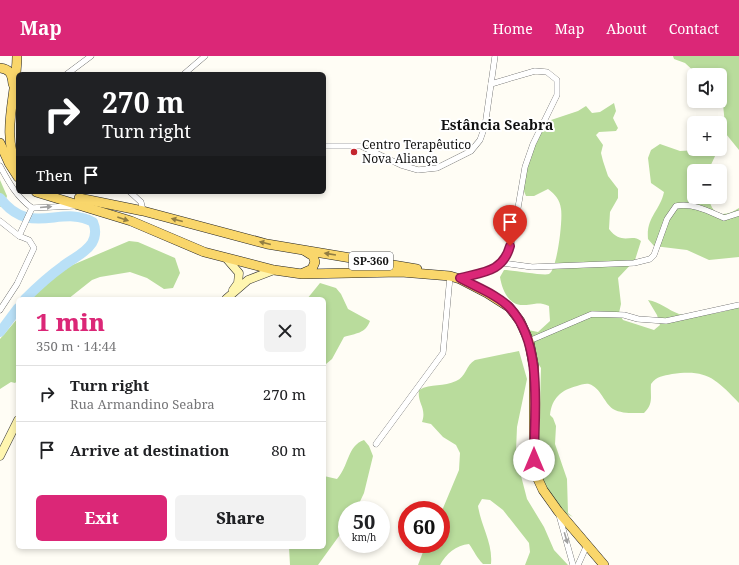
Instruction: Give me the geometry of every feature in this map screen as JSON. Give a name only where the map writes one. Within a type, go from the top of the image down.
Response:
[{"type":"main road","points":[[16,56],[17,72]]},
{"type":"main road","points":[[0,68],[11,72],[14,89]]},
{"type":"main road","points":[[16,76],[6,120],[8,147],[16,165]]},
{"type":"main road","points":[[0,143],[9,163],[16,174]]},
{"type":"main road","name":"SP-360","points":[[43,194],[131,221],[204,252],[274,270],[302,274],[401,272],[438,274]]},
{"type":"main road","name":"SP-360","points":[[63,194],[143,211],[268,244],[402,265],[460,278],[509,307],[520,322],[529,341],[534,367],[534,460],[537,477],[543,490],[558,511],[604,565]]},
{"type":"main road","points":[[302,274],[312,269],[315,262],[313,256],[303,250]]},
{"type":"main road","points":[[226,258],[239,273],[238,283],[229,297]]},
{"type":"main road","points":[[229,297],[248,280],[274,270]]},
{"type":"main road","points":[[0,456],[16,424]]},
{"type":"street","points":[[70,72],[91,56]]},
{"type":"street","points":[[186,72],[205,56]]},
{"type":"street","points":[[326,146],[361,146],[401,165],[418,170],[437,168],[471,151],[480,140],[485,126],[495,56]]},
{"type":"street","points":[[460,278],[493,269],[502,263],[508,254],[525,167],[533,144],[557,95],[557,80],[546,72],[535,71],[491,84]]},
{"type":"street","points":[[0,166],[16,193]]},
{"type":"street","points":[[17,194],[31,211]]},
{"type":"street","points":[[132,194],[141,202],[143,211]]},
{"type":"street","points":[[502,263],[532,266],[634,263],[650,259],[654,255],[667,219],[676,206],[687,205],[696,207],[724,218],[739,213]]},
{"type":"street","points":[[31,211],[86,206]]},
{"type":"street","points":[[20,233],[31,211]]},
{"type":"street","points":[[0,221],[29,240],[34,248],[17,284],[0,310]]},
{"type":"street","points":[[376,444],[443,353],[450,276]]},
{"type":"street","points":[[529,341],[592,314],[624,315],[638,320],[666,321],[739,305]]},
{"type":"street","points":[[558,511],[574,565]]},
{"type":"street","points":[[578,565],[587,545]]},
{"type":"green space","points":[[673,56],[739,56],[739,150],[727,135],[727,116],[724,116],[723,108],[727,108],[727,68],[690,68],[685,63],[674,59]]},
{"type":"green space","points":[[614,103],[616,111],[613,118],[618,128],[616,131],[599,132],[596,135],[603,145],[601,153],[608,176],[618,189],[618,198],[610,212],[609,229],[618,237],[634,238],[641,241],[635,260],[618,278],[621,304],[619,313],[623,320],[654,330],[660,325],[657,315],[648,300],[656,302],[679,314],[685,315],[718,313],[734,309],[739,306],[739,403],[717,382],[703,375],[694,373],[672,374],[656,379],[651,384],[651,400],[644,413],[616,411],[607,403],[597,389],[589,384],[583,384],[562,392],[555,399],[550,415],[556,426],[555,444],[567,479],[568,513],[573,517],[560,510],[538,472],[541,368],[532,354],[523,329],[538,332],[550,321],[549,306],[542,304],[519,305],[514,303],[507,296],[502,287],[500,277],[504,270],[549,274],[555,264],[560,233],[560,206],[555,195],[548,189],[534,196],[526,196],[523,189],[524,164],[529,148],[551,120],[578,111],[586,106],[592,113],[600,112]]},
{"type":"green space","points":[[660,144],[680,151],[687,151],[687,156],[715,156],[711,164],[687,164],[687,204],[710,204],[715,211],[723,214],[739,208],[739,257],[709,260],[687,250],[654,246],[648,239],[651,219],[660,204],[664,192],[651,183],[648,158],[651,150]]},
{"type":"green space","points":[[0,180],[7,196],[4,205],[0,207]]},
{"type":"green space","points":[[129,241],[138,242],[175,258],[180,273],[173,288],[164,289],[147,278],[130,272],[100,277],[92,280],[71,297],[34,297],[45,282],[63,269]]},
{"type":"green space","points":[[320,283],[336,288],[341,294],[348,309],[370,321],[363,331],[344,337],[332,359],[326,364],[326,297],[309,297]]},
{"type":"green space","points":[[16,320],[16,382],[11,382],[0,389],[0,339]]},
{"type":"green space","points":[[519,351],[527,379],[517,427],[516,451],[519,468],[527,499],[544,527],[554,550],[568,565],[525,565],[530,552],[529,543],[503,510],[490,500],[482,499],[478,506],[489,542],[491,564],[483,564],[469,544],[460,546],[450,553],[450,501],[446,501],[459,470],[460,453],[456,445],[443,437],[431,424],[422,422],[423,409],[419,399],[419,390],[428,386],[447,384],[456,381],[462,377],[475,360]]},
{"type":"green space","points":[[364,440],[369,446],[373,456],[364,493],[360,501],[338,501],[338,537],[318,565],[290,565],[289,549],[326,549],[326,476],[337,479],[354,447]]},
{"type":"green space","points":[[423,553],[450,553],[440,565],[418,565]]},
{"type":"waterway","points":[[0,198],[11,210],[23,216],[34,218],[69,216],[81,217],[93,222],[95,227],[94,238],[89,247],[53,274],[27,297]]},
{"type":"waterway","points":[[0,332],[16,311]]},
{"type":"place","name":"Centro Terapêutico Nova Aliança","points":[[354,152]]},
{"type":"district","name":"Estância Seabra","points":[[497,125]]},
{"type":"route","points":[[510,246],[508,254],[502,263],[493,269],[460,278],[509,307],[520,322],[529,341],[534,367],[534,460]]}]
